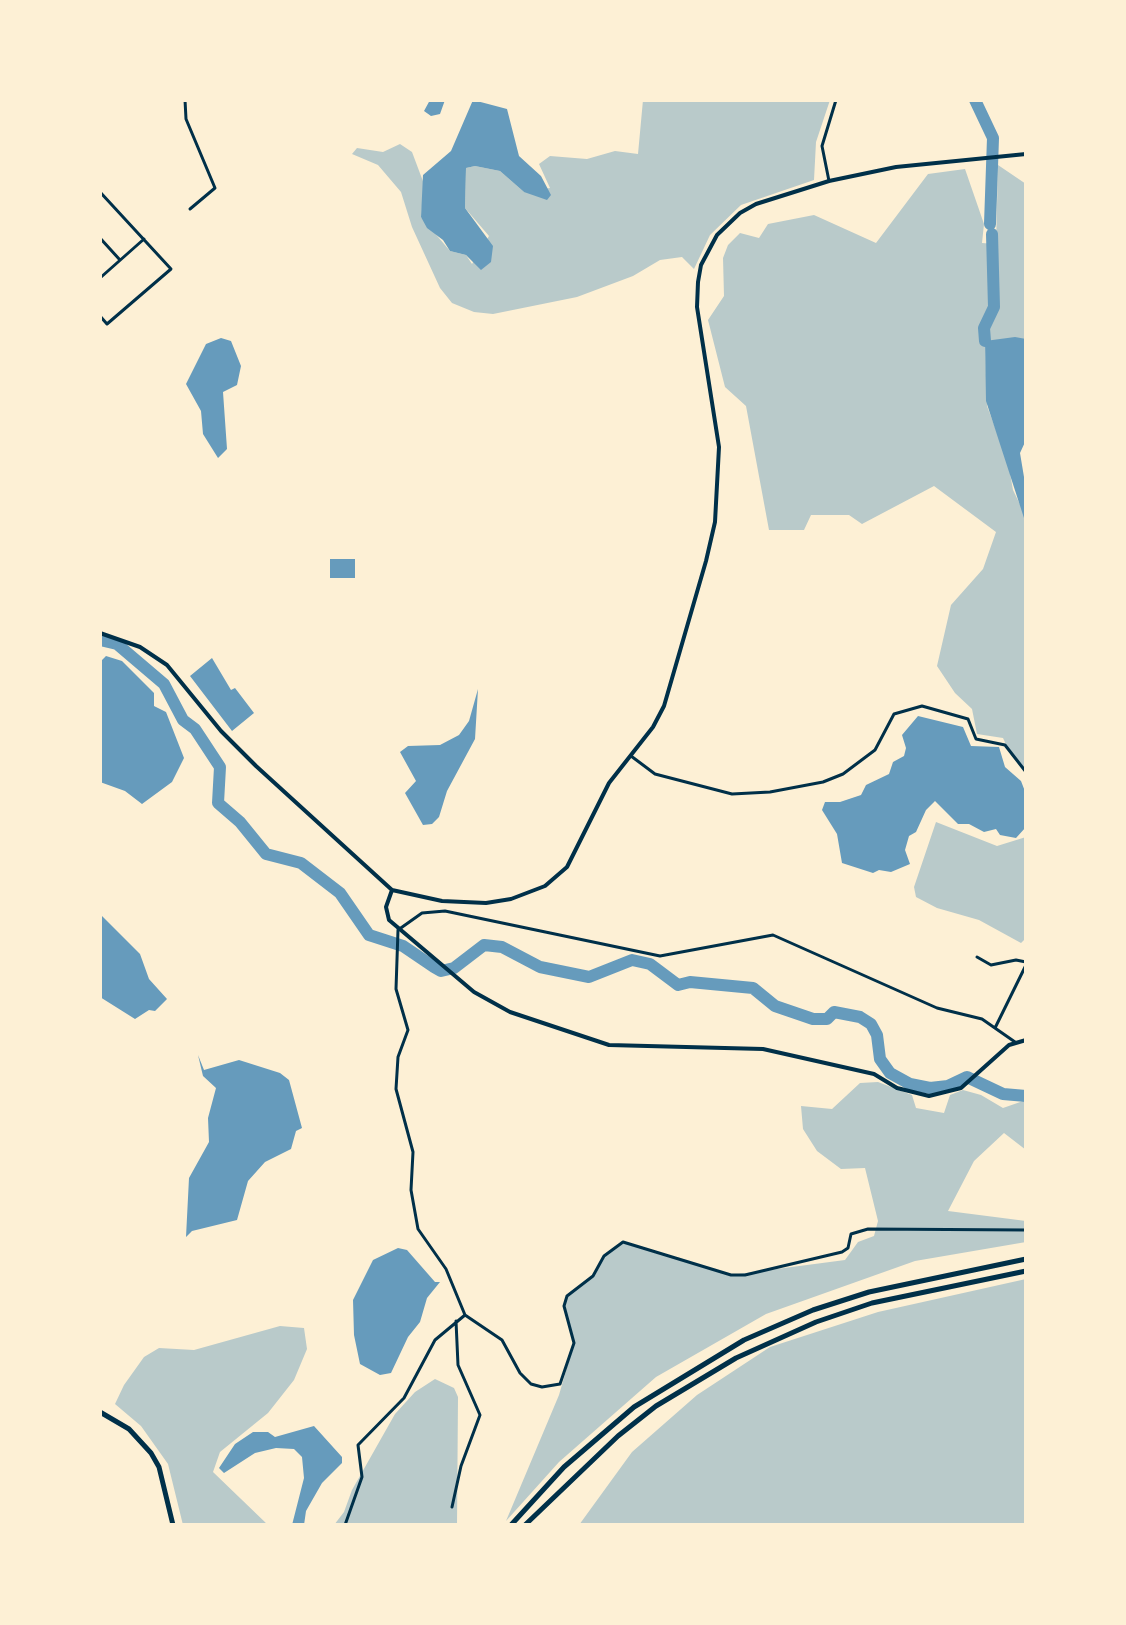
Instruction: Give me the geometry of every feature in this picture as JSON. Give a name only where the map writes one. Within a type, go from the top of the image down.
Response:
[{"type":"main road","points":[[511,1525],[564,1467],[634,1407],[708,1359],[813,1310],[869,1292],[1026,1259]]},
{"type":"main road","points":[[525,1525],[582,1466],[656,1406],[736,1358],[816,1322],[872,1303],[1026,1271]]},
{"type":"main road","points":[[100,1412],[129,1429],[151,1453],[159,1467],[173,1525]]},
{"type":"street","points":[[185,100],[186,119],[215,188],[190,209]]},
{"type":"street","points":[[829,181],[822,146],[836,100]]},
{"type":"street","points":[[100,633],[140,647],[167,665],[221,731],[256,766],[392,890],[442,901],[486,903],[511,899],[545,886],[567,867],[609,783],[653,727],[670,691],[715,522],[719,447],[697,307],[701,265],[717,235],[740,213],[756,204],[829,181],[930,163],[1026,154]]},
{"type":"street","points":[[100,192],[171,269],[107,324],[100,316]]},
{"type":"street","points":[[100,238],[120,260]]},
{"type":"street","points":[[100,278],[144,239]]},
{"type":"street","points":[[631,755],[655,774],[732,794],[770,792],[823,782],[843,774],[875,750],[894,714],[922,706],[968,719],[976,739],[1005,745],[1026,772]]},
{"type":"street","points":[[392,890],[387,915],[398,930],[492,1004],[609,1045],[763,1049],[874,1074],[897,1088],[929,1096],[946,1095],[970,1083],[1001,1051],[1015,1042],[1026,1040]]},
{"type":"street","points":[[398,930],[422,913],[445,911],[660,956],[773,935],[937,1008],[982,1019],[1015,1042]]},
{"type":"street","points":[[398,930],[396,989],[408,1030],[398,1057],[396,1089],[413,1152],[413,1202],[418,1229],[446,1269],[465,1315],[502,1340],[520,1373],[531,1384],[552,1386],[563,1378],[574,1343],[564,1306],[567,1296],[593,1276],[604,1256],[623,1242],[719,1272],[745,1275],[842,1252],[848,1248],[851,1234],[868,1229],[1026,1230]]},
{"type":"street","points":[[977,957],[991,965],[1016,960],[1026,963],[995,1028]]},
{"type":"street","points":[[345,1525],[362,1477],[358,1445],[395,1410],[435,1340],[465,1315]]},
{"type":"street","points":[[452,1507],[459,1490],[461,1466],[480,1415],[458,1365],[456,1321]]},
{"type":"shaded area","points":[[643,100],[830,100],[816,142],[814,180],[741,205],[710,235],[694,269],[682,257],[660,260],[633,276],[577,297],[493,314],[474,312],[452,303],[440,288],[412,227],[401,192],[378,165],[352,154],[357,148],[383,152],[400,144],[412,152],[424,184],[421,217],[450,251],[466,255],[472,264],[489,236],[465,208],[466,168],[475,166],[500,171],[524,192],[550,188],[539,164],[550,156],[587,159],[615,151],[638,154]]},
{"type":"shaded area","points":[[998,165],[1026,184],[1026,339],[985,344],[987,406],[1008,462],[1013,490],[1026,517],[1026,771],[1011,755],[1003,738],[977,734],[972,709],[955,693],[937,666],[951,605],[983,569],[996,532],[934,486],[862,524],[849,515],[811,515],[804,530],[769,530],[746,406],[725,387],[708,320],[724,296],[723,258],[728,245],[740,233],[759,238],[768,224],[814,215],[876,243],[928,174],[965,169],[984,224],[982,243],[996,244]]},
{"type":"shaded area","points":[[936,822],[997,846],[1026,837],[1026,938],[1021,943],[979,920],[937,908],[916,897],[914,887]]},
{"type":"shaded area","points":[[878,1082],[912,1095],[916,1108],[944,1113],[950,1095],[963,1090],[981,1095],[1003,1108],[1026,1100],[1026,1150],[1004,1133],[974,1161],[948,1211],[1026,1221],[1026,1242],[915,1261],[766,1314],[656,1377],[559,1462],[506,1521],[559,1395],[574,1343],[564,1306],[567,1296],[593,1276],[604,1256],[623,1242],[731,1275],[845,1260],[858,1242],[874,1236],[878,1221],[865,1168],[841,1169],[817,1151],[803,1129],[801,1106],[832,1109],[860,1083]]},
{"type":"shaded area","points":[[1026,1279],[1026,1525],[579,1525],[632,1452],[697,1395],[770,1347],[878,1312]]},
{"type":"shaded area","points":[[280,1326],[304,1328],[307,1349],[294,1380],[268,1413],[220,1452],[213,1472],[268,1525],[183,1525],[168,1464],[141,1426],[115,1404],[124,1385],[144,1357],[159,1348],[194,1350]]},
{"type":"shaded area","points":[[435,1379],[454,1388],[458,1397],[457,1525],[334,1525],[344,1512],[352,1490],[395,1414],[415,1392]]},
{"type":"water","points":[[430,100],[445,100],[440,114],[431,116],[424,111]]},
{"type":"water","points":[[473,100],[507,109],[519,156],[541,176],[551,195],[547,200],[524,192],[500,171],[475,166],[466,168],[465,208],[493,246],[491,262],[481,270],[466,255],[450,251],[443,240],[427,228],[421,217],[423,175],[451,151]]},
{"type":"water","points":[[1015,337],[1026,339],[1026,440],[1020,453],[1026,489],[1024,518],[986,401],[985,341]]},
{"type":"water","points":[[221,338],[231,341],[241,366],[237,385],[223,392],[227,449],[218,458],[203,434],[201,411],[186,384],[206,344]]},
{"type":"water","points":[[330,559],[355,559],[355,578],[330,578]]},
{"type":"water","points":[[106,656],[122,661],[154,693],[154,706],[166,712],[184,758],[172,782],[142,804],[125,791],[100,782],[100,662]]},
{"type":"water","points":[[212,658],[231,690],[235,688],[254,713],[232,731],[190,676]]},
{"type":"water","points":[[478,689],[475,739],[447,791],[439,817],[432,824],[423,825],[405,793],[416,781],[400,752],[408,746],[440,745],[459,735],[469,721]]},
{"type":"water","points":[[918,716],[963,727],[971,746],[999,747],[1005,767],[1021,781],[1026,794],[1026,827],[1016,838],[1000,835],[996,829],[984,832],[969,824],[958,824],[935,801],[926,810],[916,832],[909,836],[905,850],[910,864],[891,872],[879,870],[873,873],[842,863],[837,834],[822,810],[825,802],[840,802],[861,795],[866,785],[889,774],[893,762],[904,756],[906,748],[902,735]]},
{"type":"water","points":[[100,914],[140,954],[149,979],[167,999],[155,1011],[149,1010],[135,1019],[100,997]]},
{"type":"water","points":[[198,1055],[204,1070],[239,1060],[280,1073],[289,1080],[302,1128],[296,1131],[291,1149],[265,1162],[248,1181],[237,1220],[192,1231],[186,1237],[189,1178],[209,1142],[208,1118],[216,1088],[203,1076]]},
{"type":"water","points":[[398,1248],[407,1250],[435,1282],[440,1282],[427,1298],[420,1322],[408,1337],[391,1373],[380,1375],[360,1364],[354,1335],[353,1300],[373,1260]]},
{"type":"water","points":[[314,1426],[342,1457],[342,1463],[322,1483],[306,1511],[304,1525],[292,1525],[304,1478],[302,1457],[294,1449],[276,1448],[255,1453],[224,1473],[219,1468],[235,1444],[253,1432],[268,1432],[275,1437]]},
{"type":"waterway","points":[[975,100],[993,138],[990,224]]},
{"type":"waterway","points":[[985,341],[984,328],[994,307],[992,234]]},
{"type":"waterway","points":[[100,640],[117,644],[164,684],[183,720],[195,729],[220,767],[218,803],[240,822],[266,854],[301,863],[340,893],[369,935],[403,946],[441,971],[454,968],[484,945],[502,947],[540,967],[589,977],[632,960],[650,964],[678,985],[690,982],[753,988],[775,1006],[813,1019],[827,1019],[834,1012],[860,1017],[871,1024],[877,1035],[880,1059],[890,1073],[910,1084],[930,1088],[948,1086],[967,1077],[1003,1094],[1026,1096]]}]
